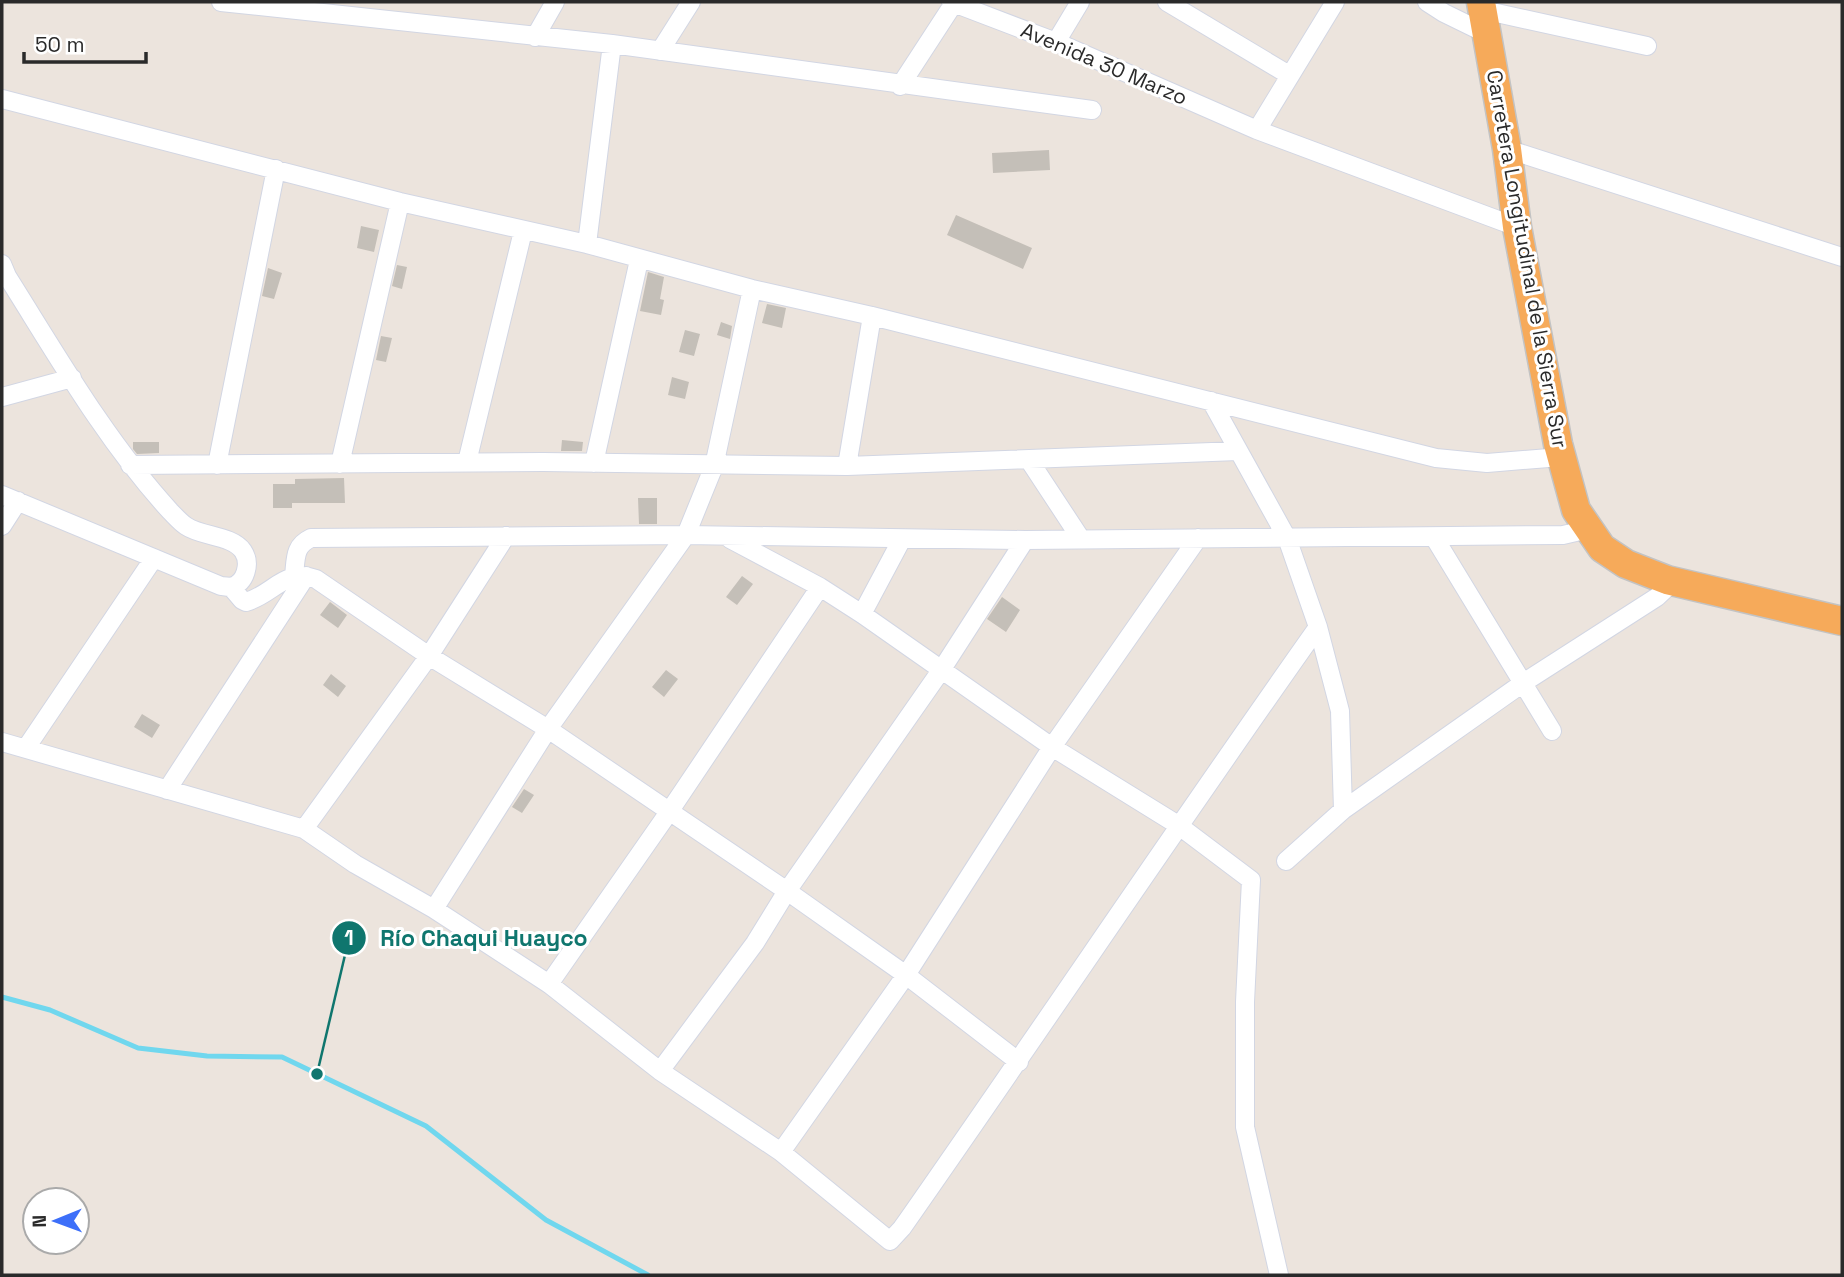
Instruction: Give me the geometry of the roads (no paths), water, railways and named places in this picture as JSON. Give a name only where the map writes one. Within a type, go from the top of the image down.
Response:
[{"type":"highway","name":"Carretera Longitudinal de la Sierra Sur","points":[[1484,15],[1507,149],[1517,227],[1561,457],[1576,510],[1602,548],[1626,564],[1674,581],[1842,621]]},
{"type":"street","points":[[221,2],[322,7],[1092,110]]},
{"type":"street","points":[[535,37],[555,2]]},
{"type":"street","points":[[660,51],[691,2]]},
{"type":"street","points":[[900,86],[952,2]]},
{"type":"street","name":"Avenida 30 Marzo","points":[[952,2],[1056,42],[1257,130],[1517,227]]},
{"type":"street","points":[[1056,42],[1080,2]]},
{"type":"street","points":[[1167,2],[1289,75]]},
{"type":"street","points":[[1257,130],[1335,2]]},
{"type":"street","points":[[1427,2],[1444,13],[1484,15],[1647,46]]},
{"type":"street","points":[[587,244],[612,44]]},
{"type":"street","points":[[2,99],[400,202],[587,244],[752,289],[872,316],[1436,458],[1487,463],[1561,457]]},
{"type":"street","points":[[1507,149],[1842,257]]},
{"type":"street","points":[[217,465],[276,169]]},
{"type":"street","points":[[340,464],[400,202]]},
{"type":"street","points":[[467,462],[523,231]]},
{"type":"street","points":[[594,463],[639,260]]},
{"type":"street","points":[[2,526],[10,498],[221,586],[236,584],[246,573],[247,561],[243,550],[228,541],[187,527],[130,465],[3,273]]},
{"type":"street","points":[[435,909],[548,729],[685,535],[715,466],[752,289]]},
{"type":"street","points":[[847,466],[872,316]]},
{"type":"street","points":[[2,397],[72,378]]},
{"type":"street","points":[[1211,401],[1287,538],[1318,627],[1340,711],[1343,810]]},
{"type":"street","points":[[130,465],[467,462],[847,466],[1238,451]]},
{"type":"street","points":[[1029,460],[1081,539]]},
{"type":"street","points":[[167,790],[300,576],[296,550],[311,538],[685,535],[1026,540],[1563,535],[1589,529]]},
{"type":"street","points":[[304,829],[429,656],[506,536]]},
{"type":"street","points":[[727,537],[820,587],[862,614],[1052,747],[1178,825],[1251,880],[1245,1002],[1245,1127],[1279,1275]]},
{"type":"street","points":[[1434,537],[1552,731]]},
{"type":"street","points":[[781,1152],[906,975],[1052,747],[1198,538]]},
{"type":"street","points":[[862,614],[902,539]]},
{"type":"street","points":[[660,1071],[755,943],[787,891],[942,669],[1026,540]]},
{"type":"street","points":[[26,748],[154,558]]},
{"type":"street","points":[[236,584],[242,600],[246,602],[300,576],[316,579],[429,656],[548,729],[787,891],[906,975],[1019,1062]]},
{"type":"street","points":[[1286,862],[1343,810],[1523,683],[1657,597],[1674,581]]},
{"type":"street","points":[[549,984],[669,812],[820,587]]},
{"type":"street","points":[[2,741],[304,829],[355,864],[435,909],[549,984],[660,1071],[781,1152],[890,1241],[902,1228],[1019,1062],[1178,825],[1318,627]]},
{"type":"waterway","points":[[2,997],[50,1010],[138,1048],[207,1056],[282,1057],[426,1126],[546,1220],[648,1275]]},
{"type":"place","name":"Río Chaqui Huayco","points":[[317,1074]]}]
